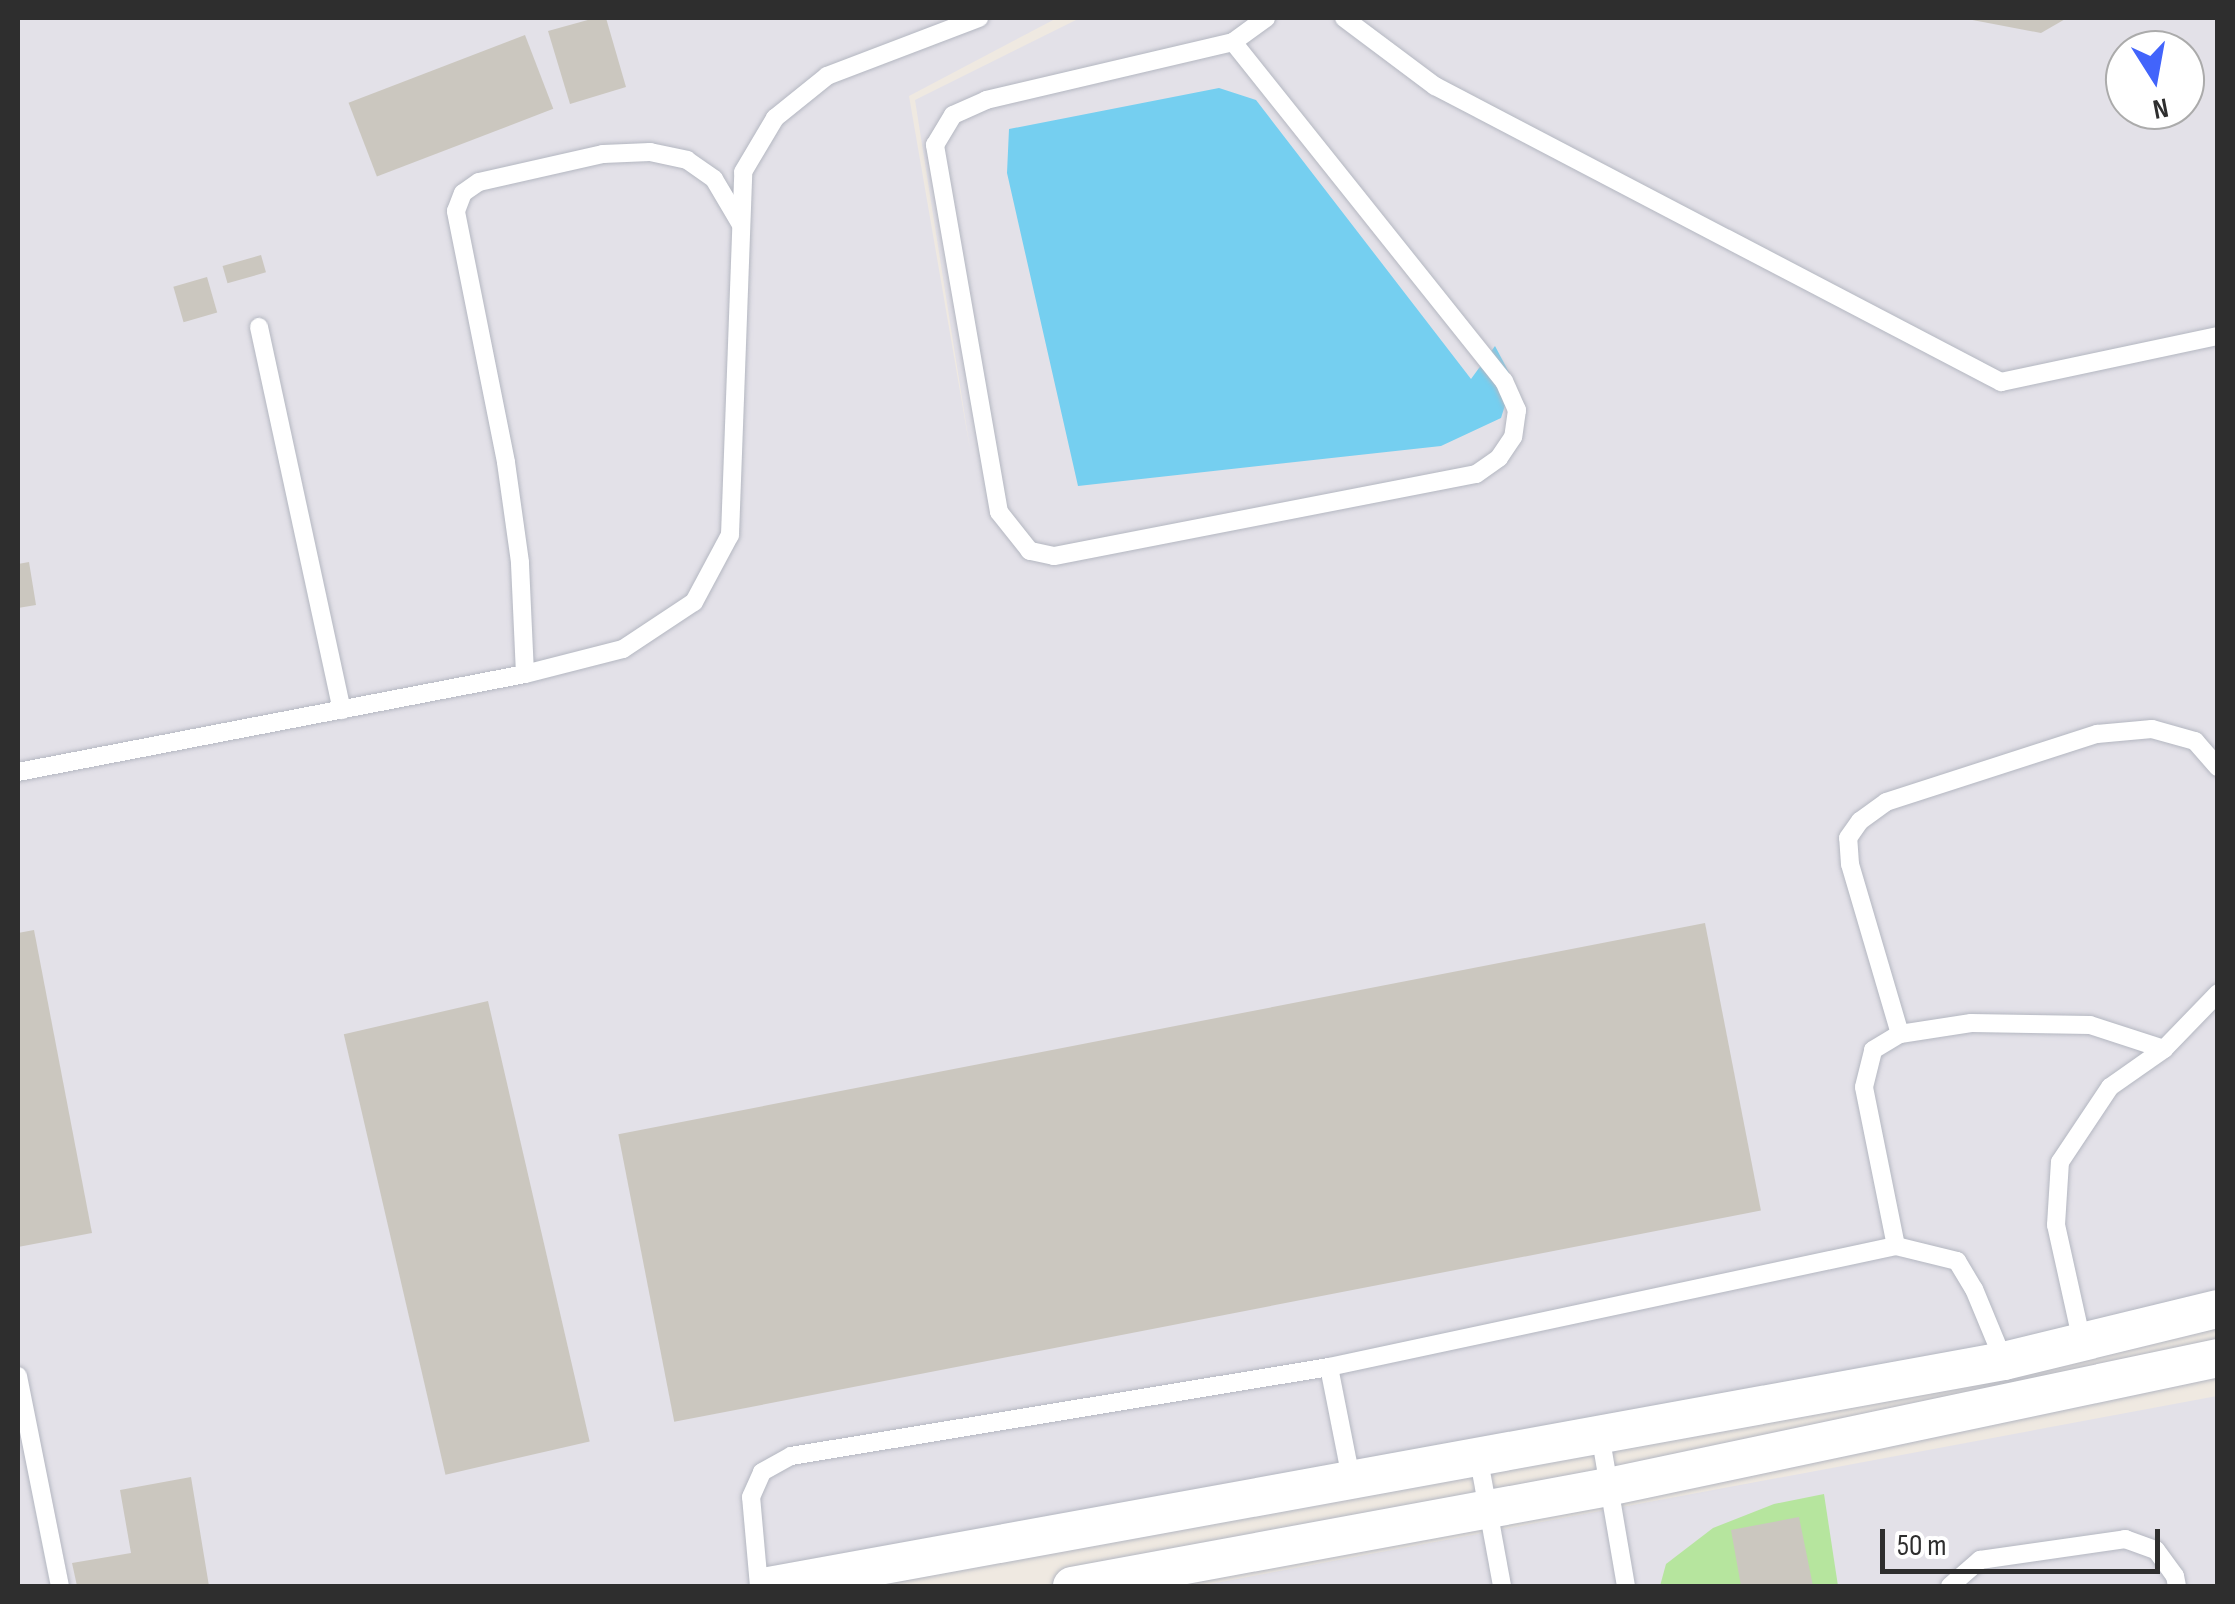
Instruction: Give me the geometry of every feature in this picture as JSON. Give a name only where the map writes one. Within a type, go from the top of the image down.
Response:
[{"type":"street","points":[[769,1586],[2004,1361],[2218,1309]]},
{"type":"street","points":[[1072,1586],[1203,1575],[1488,1510],[2013,1404],[2218,1358]]},
{"type":"lane","points":[[18,772],[526,674],[623,649],[694,602],[730,535],[743,172],[775,118],[827,76],[979,18]]},
{"type":"lane","points":[[1233,42],[1504,381],[1517,410],[1513,437],[1500,458],[1476,474],[1054,556],[1030,551],[999,512],[935,145],[953,114],[986,100],[1233,42],[1266,18]]},
{"type":"lane","points":[[1344,18],[1435,86],[2001,382],[2218,336]]},
{"type":"lane","points":[[526,674],[520,562],[506,462],[456,211],[463,194],[479,182],[603,154],[650,152],[687,160],[714,179],[741,225]]},
{"type":"lane","points":[[259,327],[342,710]]},
{"type":"lane","points":[[1900,1034],[1850,864],[1848,838],[1860,822],[1886,802],[2097,734],[2152,729],[2195,740],[2218,767]]},
{"type":"lane","points":[[2082,1342],[2056,1225],[2060,1162],[2110,1087],[2164,1049],[2218,993]]},
{"type":"lane","points":[[1896,1246],[1864,1087],[1873,1050],[1900,1034],[1971,1022],[2090,1025],[2164,1049]]},
{"type":"lane","points":[[760,1586],[750,1497],[762,1472],[792,1456],[1328,1367],[1896,1246],[1957,1260],[2004,1361],[2013,1404]]},
{"type":"lane","points":[[1328,1367],[1352,1478]]},
{"type":"lane","points":[[18,1376],[60,1586]]},
{"type":"lane","points":[[1600,1434],[1626,1586]]},
{"type":"lane","points":[[1478,1454],[1502,1586]]},
{"type":"lane","points":[[1950,1586],[1980,1560],[2125,1539],[2156,1550],[2175,1576],[2177,1586]]},
{"type":"shaded area","points":[[18,18],[1057,18],[909,96],[970,449],[915,100],[1080,18],[2217,18],[2217,1309],[1351,1478],[743,1586],[18,1586]]},
{"type":"shaded area","points":[[2217,1396],[2217,1586],[1199,1586]]},
{"type":"green space","points":[[1824,1494],[1838,1586],[1660,1586],[1666,1564],[1713,1528],[1774,1504]]},
{"type":"water","points":[[1219,88],[1256,100],[1471,379],[1495,346],[1513,380],[1501,418],[1441,446],[1078,486],[1007,173],[1009,129]]},
{"type":"building","points":[[606,18],[626,87],[570,104],[548,31]]},
{"type":"building","points":[[1962,18],[2067,18],[2041,33]]},
{"type":"building","points":[[525,35],[553,109],[377,176],[349,103]]},
{"type":"building","points":[[261,255],[266,272],[228,283],[223,266]]},
{"type":"building","points":[[207,277],[217,313],[184,322],[173,287]]},
{"type":"building","points":[[29,562],[36,605],[18,608],[18,564]]},
{"type":"building","points":[[1705,923],[1761,1211],[674,1422],[618,1134]]},
{"type":"building","points":[[34,930],[92,1233],[18,1247],[18,933]]},
{"type":"building","points":[[488,1001],[590,1441],[445,1475],[344,1034]]},
{"type":"building","points":[[191,1477],[209,1586],[77,1586],[72,1563],[131,1553],[120,1490]]},
{"type":"building","points":[[1799,1517],[1813,1586],[1741,1586],[1731,1530]]}]
